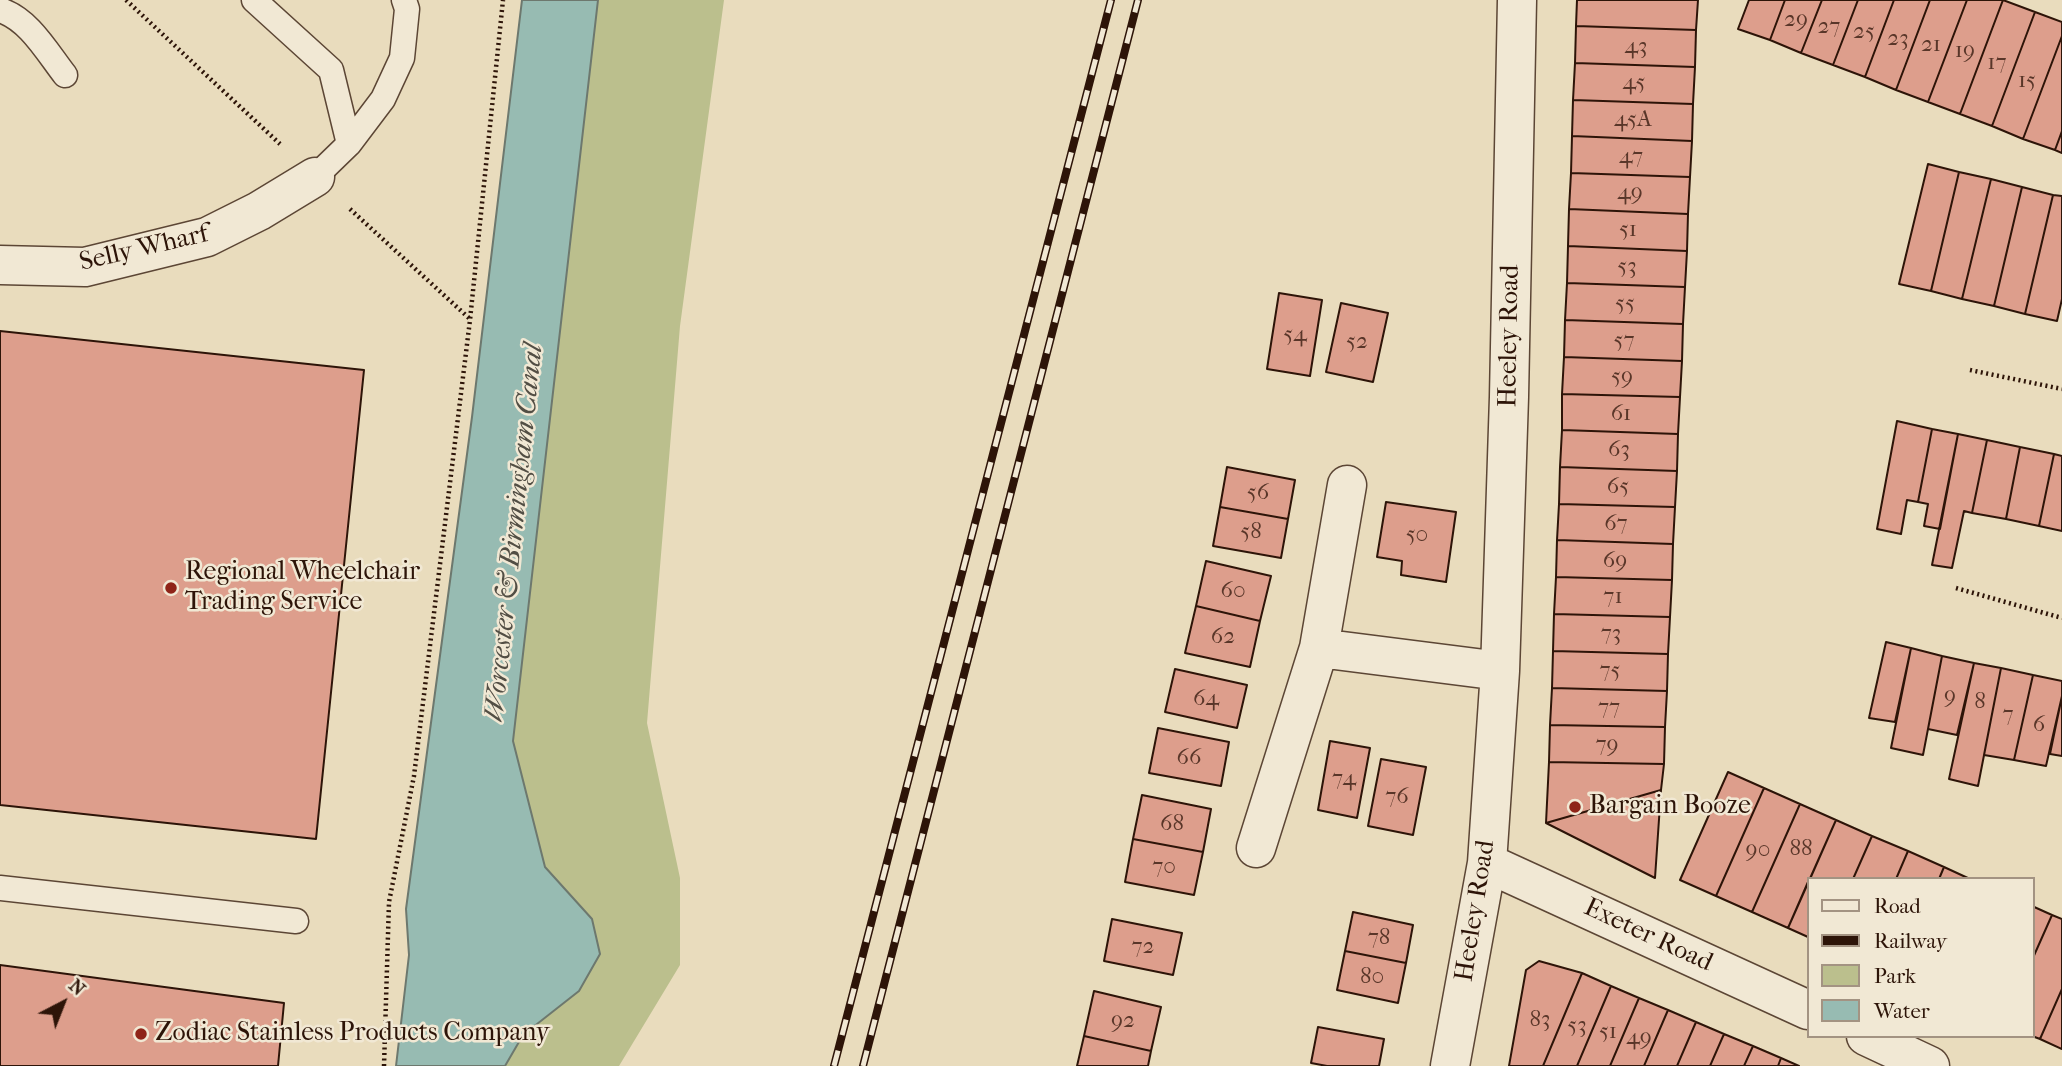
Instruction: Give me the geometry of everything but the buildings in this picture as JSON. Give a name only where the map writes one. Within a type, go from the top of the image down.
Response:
[{"type":"street","name":"Heeley Road","points":[[1450,1066],[1488,863],[1500,671],[1510,397],[1517,0]]},
{"type":"street","name":"Selly Wharf","points":[[0,265],[85,267],[207,237],[259,211],[315,177]]},
{"type":"street","points":[[1256,848],[1319,648],[1347,485]]},
{"type":"street","points":[[1319,648],[1500,671]]},
{"type":"street","name":"Exeter Road","points":[[1488,863],[1806,1009]]},
{"type":"street","points":[[1870,1038],[1930,1066]]},
{"type":"lane","points":[[254,0],[331,70],[349,144]]},
{"type":"lane","points":[[315,177],[349,144],[383,99],[402,58],[407,9],[404,0]]},
{"type":"lane","points":[[0,10],[24,23],[65,75]]},
{"type":"lane","points":[[0,888],[296,921]]},
{"type":"path","points":[[384,1066],[389,902],[414,776],[470,320],[503,0]]},
{"type":"path","points":[[1970,370],[2062,389]]},
{"type":"path","points":[[1956,588],[2062,618]]},
{"type":"green space","points":[[598,0],[724,0],[680,326],[647,723],[680,878],[680,965],[619,1066],[505,1066],[523,1035],[579,991],[592,919],[545,867],[513,741]]},
{"type":"water","name":"Worcester & Birmingham Canal","points":[[522,0],[598,0],[513,741],[545,867],[592,919],[600,954],[579,991],[523,1035],[505,1066],[396,1066],[409,955],[406,909],[472,417]]},
{"type":"railway","points":[[834,1066],[1111,0]]},
{"type":"railway","points":[[863,1066],[1138,0]]},
{"type":"place","name":"Regional Wheelchair Trading Service","points":[[171,588]]},
{"type":"place","name":"Bargain Booze","points":[[1575,807]]},
{"type":"place","name":"Zodiac Stainless Products Company","points":[[141,1034]]}]
